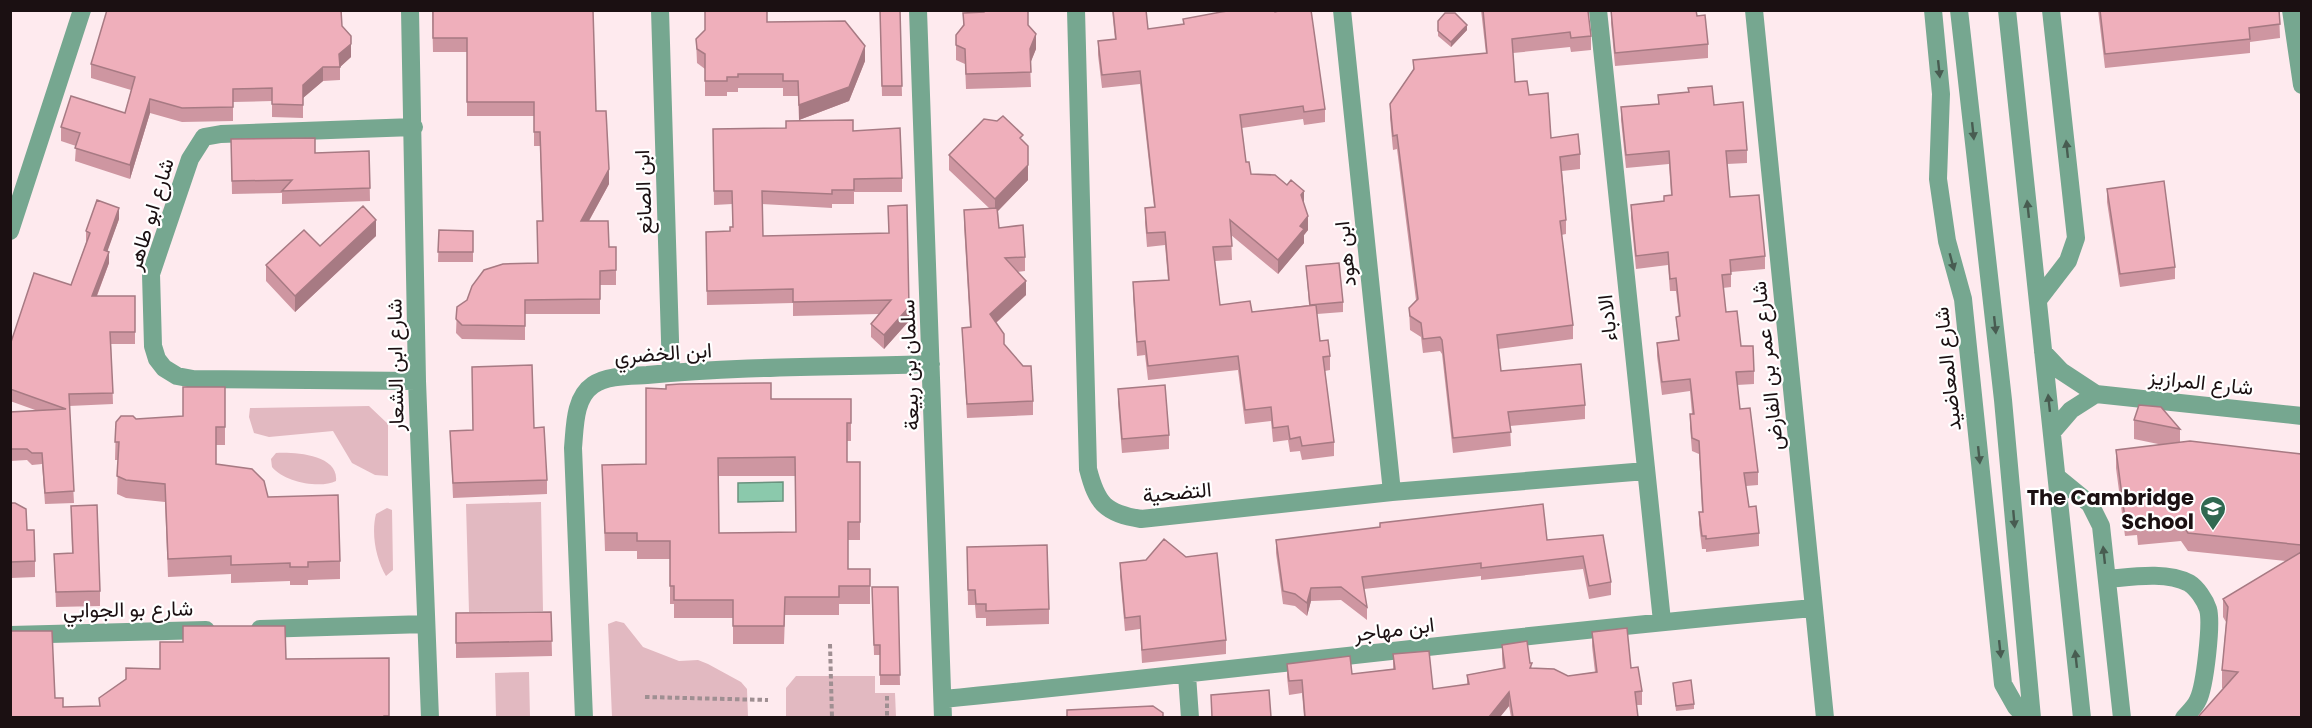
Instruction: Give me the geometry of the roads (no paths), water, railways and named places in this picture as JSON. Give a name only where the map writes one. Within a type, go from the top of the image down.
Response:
[{"type":"street","points":[[10,231],[82,10]]},
{"type":"street","name":"شارع ابن الشعار","points":[[410,10],[417,381],[430,717]]},
{"type":"street","name":"ابن الصانع","points":[[660,10],[671,373]]},
{"type":"street","name":"سلمان بن ربيعة","points":[[918,10],[943,708]]},
{"type":"street","name":"التضحية","points":[[1076,10],[1088,469],[1093,489],[1102,503],[1116,515],[1141,519],[1392,492],[1646,471]]},
{"type":"street","name":"ابن هود","points":[[1342,10],[1392,492]]},
{"type":"street","name":"الادباء","points":[[1598,10],[1662,621]]},
{"type":"street","name":"شارع عمر بن الفارض","points":[[1754,10],[1825,717]]},
{"type":"street","name":"شارع المعاضيد","points":[[1933,10],[1941,94],[1938,179],[1947,241],[1963,299],[2003,684],[2016,707],[2026,717]]},
{"type":"street","points":[[1959,10],[2003,400],[2032,717]]},
{"type":"street","points":[[2007,10],[2082,717]]},
{"type":"street","points":[[2038,300],[2068,261],[2076,238],[2051,10]]},
{"type":"street","points":[[2291,10],[2301,85]]},
{"type":"street","name":"شارع ابو طاهر","points":[[414,127],[221,134],[204,137],[190,159],[151,274],[153,346],[157,359],[164,368],[177,376],[193,379],[417,381]]},
{"type":"street","name":"شارع المرازيز","points":[[2043,352],[2061,371],[2096,394],[2301,416]]},
{"type":"street","name":"ابن الخضري","points":[[584,717],[573,448],[577,415],[584,394],[600,381],[671,373],[931,364]]},
{"type":"street","points":[[2052,432],[2071,410],[2096,394]]},
{"type":"street","points":[[2057,477],[2090,504],[2101,526],[2122,717]]},
{"type":"street","points":[[2107,579],[2144,576],[2179,579],[2191,585],[2201,596],[2208,609],[2210,624],[2206,656],[2199,698],[2184,717]]},
{"type":"street","name":"ابن مهاجر","points":[[943,708],[1187,675],[1662,621],[1814,608]]},
{"type":"street","name":"شارع بو الجوابي","points":[[10,635],[426,624]]},
{"type":"street","points":[[1187,675],[1190,717]]},
{"type":"place","name":"The Cambridge School","points":[[2213,532]]}]
